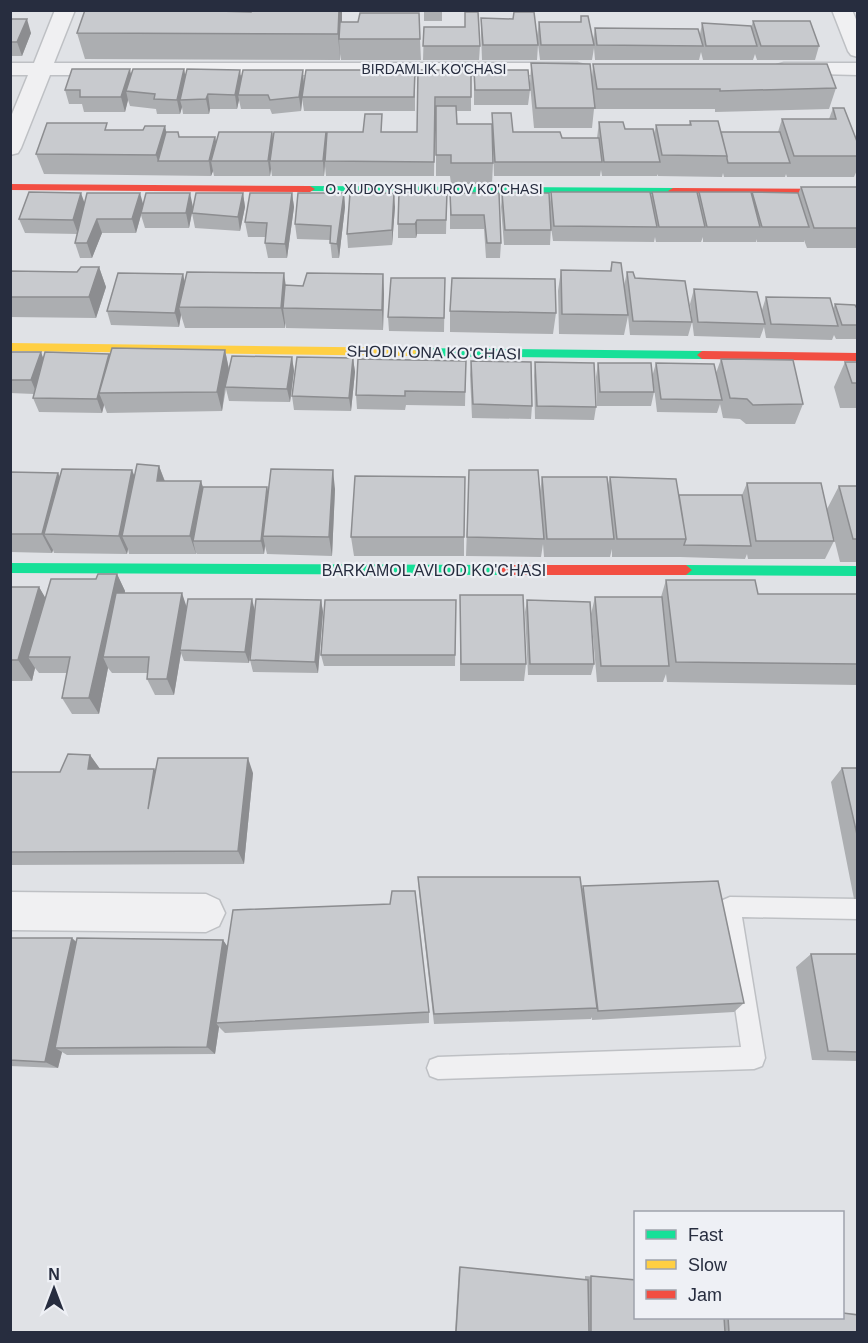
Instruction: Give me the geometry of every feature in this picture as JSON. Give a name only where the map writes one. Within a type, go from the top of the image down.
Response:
[{"type":"street","points":[[10,148],[65,10]]},
{"type":"street","points":[[842,10],[858,51]]},
{"type":"street","name":"BIRDAMLIK KO'CHASI","points":[[10,69],[594,69]]},
{"type":"street","points":[[762,69],[858,69]]},
{"type":"street","name":"O. XUDOYSHUKUROV KO'CHASI","points":[[10,186],[858,192]]},
{"type":"street","name":"SHODIYONA KO'CHASI","points":[[10,347],[858,357]]},
{"type":"street","name":"BARKAMOL AVLOD KO'CHASI","points":[[10,568],[858,571]]},
{"type":"street","points":[[10,911],[206,913]]},
{"type":"lane","points":[[438,1068],[754,1058],[730,907],[858,909]]},
{"type":"building","points":[[85,10],[251,12],[251,10],[339,10],[338,34],[77,33]]},
{"type":"building","points":[[465,12],[478,12],[480,46],[423,46],[424,27],[465,27]]},
{"type":"building","points":[[514,12],[534,12],[538,45],[483,45],[481,18],[513,19]]},
{"type":"building","points":[[360,13],[419,13],[420,39],[339,39],[340,22],[358,22]]},
{"type":"building","points":[[581,16],[588,16],[594,45],[541,45],[539,22],[581,22]]},
{"type":"building","points":[[10,19],[27,19],[17,42],[10,42]]},
{"type":"building","points":[[753,21],[810,21],[819,46],[761,46]]},
{"type":"building","points":[[702,23],[751,26],[757,46],[706,46]]},
{"type":"building","points":[[595,28],[698,29],[703,46],[597,45]]},
{"type":"building","points":[[531,63],[590,64],[595,108],[536,108]]},
{"type":"building","points":[[593,64],[827,64],[836,88],[720,91],[720,89],[597,89]]},
{"type":"building","points":[[72,69],[130,69],[121,97],[80,97],[80,90],[65,90]]},
{"type":"building","points":[[133,69],[184,69],[177,100],[154,99],[155,94],[126,91]]},
{"type":"building","points":[[187,69],[240,70],[235,95],[208,94],[206,99],[180,100]]},
{"type":"building","points":[[243,70],[303,70],[299,97],[270,100],[268,95],[238,95]]},
{"type":"building","points":[[306,70],[415,70],[414,97],[302,97]]},
{"type":"building","points":[[418,70],[471,70],[471,97],[435,97],[434,162],[325,161],[327,132],[363,132],[365,114],[382,114],[381,132],[417,132]]},
{"type":"building","points":[[474,70],[528,70],[530,90],[475,90]]},
{"type":"building","points":[[436,106],[456,106],[457,124],[492,124],[493,163],[451,163],[451,155],[436,155]]},
{"type":"building","points":[[833,108],[844,108],[858,144],[858,156],[794,156],[782,119],[836,119]]},
{"type":"building","points":[[492,113],[511,113],[513,132],[560,132],[562,138],[599,138],[602,162],[495,162]]},
{"type":"building","points":[[690,121],[718,121],[727,156],[662,155],[656,125],[691,125]]},
{"type":"building","points":[[599,122],[623,122],[625,129],[653,129],[660,162],[604,162]]},
{"type":"building","points":[[47,123],[107,123],[105,130],[143,130],[145,126],[165,126],[156,155],[36,154]]},
{"type":"building","points":[[166,132],[178,132],[179,137],[215,137],[209,161],[158,161]]},
{"type":"building","points":[[219,132],[272,132],[268,161],[211,161]]},
{"type":"building","points":[[274,132],[326,132],[323,161],[270,161]]},
{"type":"building","points":[[721,132],[780,132],[790,163],[728,163]]},
{"type":"building","points":[[801,187],[858,187],[858,228],[814,228]]},
{"type":"building","points":[[29,192],[81,193],[73,220],[19,219]]},
{"type":"building","points":[[399,192],[447,193],[446,220],[417,220],[415,224],[398,224]]},
{"type":"building","points":[[551,192],[650,192],[657,227],[554,226]]},
{"type":"building","points":[[652,192],[697,192],[705,227],[659,227]]},
{"type":"building","points":[[699,192],[751,192],[760,227],[707,227]]},
{"type":"building","points":[[752,192],[798,193],[809,227],[762,227]]},
{"type":"building","points":[[87,193],[140,193],[132,219],[97,219],[87,243],[75,243]]},
{"type":"building","points":[[146,193],[190,193],[186,213],[141,213]]},
{"type":"building","points":[[196,193],[243,193],[238,217],[192,213]]},
{"type":"building","points":[[250,193],[292,193],[285,244],[265,243],[267,223],[245,222]]},
{"type":"building","points":[[298,193],[344,193],[337,244],[330,243],[331,226],[295,224]]},
{"type":"building","points":[[350,193],[394,193],[392,230],[347,234]]},
{"type":"building","points":[[450,193],[499,193],[501,243],[487,243],[484,215],[451,215]]},
{"type":"building","points":[[502,193],[549,193],[551,230],[505,230]]},
{"type":"building","points":[[612,262],[621,263],[628,315],[562,314],[561,270],[611,271]]},
{"type":"building","points":[[81,267],[99,267],[89,297],[10,297],[10,271],[77,272]]},
{"type":"building","points":[[187,272],[284,273],[281,308],[179,307]]},
{"type":"building","points":[[627,272],[633,272],[635,278],[685,281],[692,322],[633,321]]},
{"type":"building","points":[[118,273],[183,274],[175,313],[107,311]]},
{"type":"building","points":[[307,273],[383,274],[382,310],[283,308],[285,285],[303,286]]},
{"type":"building","points":[[391,278],[445,278],[444,318],[388,317]]},
{"type":"building","points":[[452,278],[555,279],[556,313],[450,311]]},
{"type":"building","points":[[694,289],[757,292],[765,324],[698,322]]},
{"type":"building","points":[[766,297],[830,298],[838,326],[771,324]]},
{"type":"building","points":[[835,304],[855,305],[858,310],[858,325],[842,325]]},
{"type":"building","points":[[112,348],[225,350],[217,392],[99,393]]},
{"type":"building","points":[[10,352],[41,352],[31,380],[10,380]]},
{"type":"building","points":[[45,352],[109,354],[97,399],[33,398]]},
{"type":"building","points":[[232,356],[292,357],[287,389],[225,387]]},
{"type":"building","points":[[297,357],[353,358],[349,398],[292,396]]},
{"type":"building","points":[[358,359],[466,361],[465,392],[405,391],[405,396],[356,395]]},
{"type":"building","points":[[721,359],[793,360],[803,404],[753,405],[747,399],[730,398]]},
{"type":"building","points":[[471,361],[531,362],[532,406],[473,404]]},
{"type":"building","points":[[535,362],[594,363],[596,407],[537,406]]},
{"type":"building","points":[[845,362],[858,362],[858,383],[852,383]]},
{"type":"building","points":[[598,363],[651,363],[654,392],[600,392]]},
{"type":"building","points":[[656,363],[714,364],[722,400],[661,399]]},
{"type":"building","points":[[137,464],[159,466],[157,481],[201,481],[190,536],[122,536]]},
{"type":"building","points":[[62,469],[132,470],[119,536],[44,534]]},
{"type":"building","points":[[271,469],[333,470],[329,537],[263,536]]},
{"type":"building","points":[[469,470],[538,470],[544,539],[467,537]]},
{"type":"building","points":[[10,472],[58,473],[42,534],[10,534]]},
{"type":"building","points":[[355,476],[465,477],[464,537],[351,537]]},
{"type":"building","points":[[542,477],[607,477],[614,539],[547,539]]},
{"type":"building","points":[[610,477],[676,479],[686,539],[617,539]]},
{"type":"building","points":[[747,483],[821,483],[834,541],[756,541]]},
{"type":"building","points":[[839,486],[858,486],[858,539],[853,539]]},
{"type":"building","points":[[203,487],[267,487],[261,541],[193,541]]},
{"type":"building","points":[[679,495],[742,495],[751,546],[684,545],[686,539]]},
{"type":"building","points":[[98,574],[117,574],[89,698],[62,698],[70,657],[28,657],[51,579],[96,579]]},
{"type":"building","points":[[666,580],[755,580],[758,594],[858,594],[858,664],[676,662]]},
{"type":"building","points":[[10,587],[39,587],[18,660],[10,660]]},
{"type":"building","points":[[116,593],[182,593],[167,679],[147,679],[149,657],[103,657]]},
{"type":"building","points":[[460,595],[523,595],[526,664],[461,664]]},
{"type":"building","points":[[595,597],[662,597],[669,666],[601,666]]},
{"type":"building","points":[[188,599],[252,599],[245,652],[180,650]]},
{"type":"building","points":[[256,599],[321,600],[315,662],[250,660]]},
{"type":"building","points":[[325,600],[456,600],[455,655],[321,655]]},
{"type":"building","points":[[527,600],[590,602],[594,664],[530,664]]},
{"type":"building","points":[[68,754],[90,755],[88,769],[154,769],[148,809],[158,758],[248,758],[238,851],[10,852],[10,772],[60,772]]},
{"type":"building","points":[[842,768],[858,768],[858,839]]},
{"type":"building","points":[[418,877],[580,877],[597,1008],[434,1014]]},
{"type":"building","points":[[718,881],[744,1003],[598,1011],[583,886]]},
{"type":"building","points":[[392,891],[415,891],[429,1012],[216,1023],[233,910],[390,904]]},
{"type":"building","points":[[10,938],[72,938],[45,1062],[10,1060]]},
{"type":"building","points":[[77,938],[223,940],[207,1047],[55,1048]]},
{"type":"building","points":[[811,954],[858,954],[858,1052],[828,1051]]},
{"type":"building","points":[[460,1267],[588,1280],[589,1332],[456,1332]]},
{"type":"building","points":[[591,1276],[634,1280],[634,1319],[724,1319],[725,1332],[591,1332]]},
{"type":"building","points":[[844,1313],[858,1315],[858,1332],[729,1332],[728,1319],[844,1319]]},
{"type":"traffic: fast","points":[[310,189],[673,191]]},
{"type":"traffic: fast","points":[[412,352],[702,355]]},
{"type":"traffic: fast","points":[[10,568],[500,570]]},
{"type":"traffic: fast","points":[[686,570],[858,571]]},
{"type":"traffic: slow","points":[[10,347],[412,352]]},
{"type":"traffic: jam","points":[[10,187],[310,189]]},
{"type":"traffic: jam","points":[[673,191],[858,192]]},
{"type":"traffic: jam","points":[[702,355],[858,357]]},
{"type":"traffic: jam","points":[[500,570],[686,570]]}]
